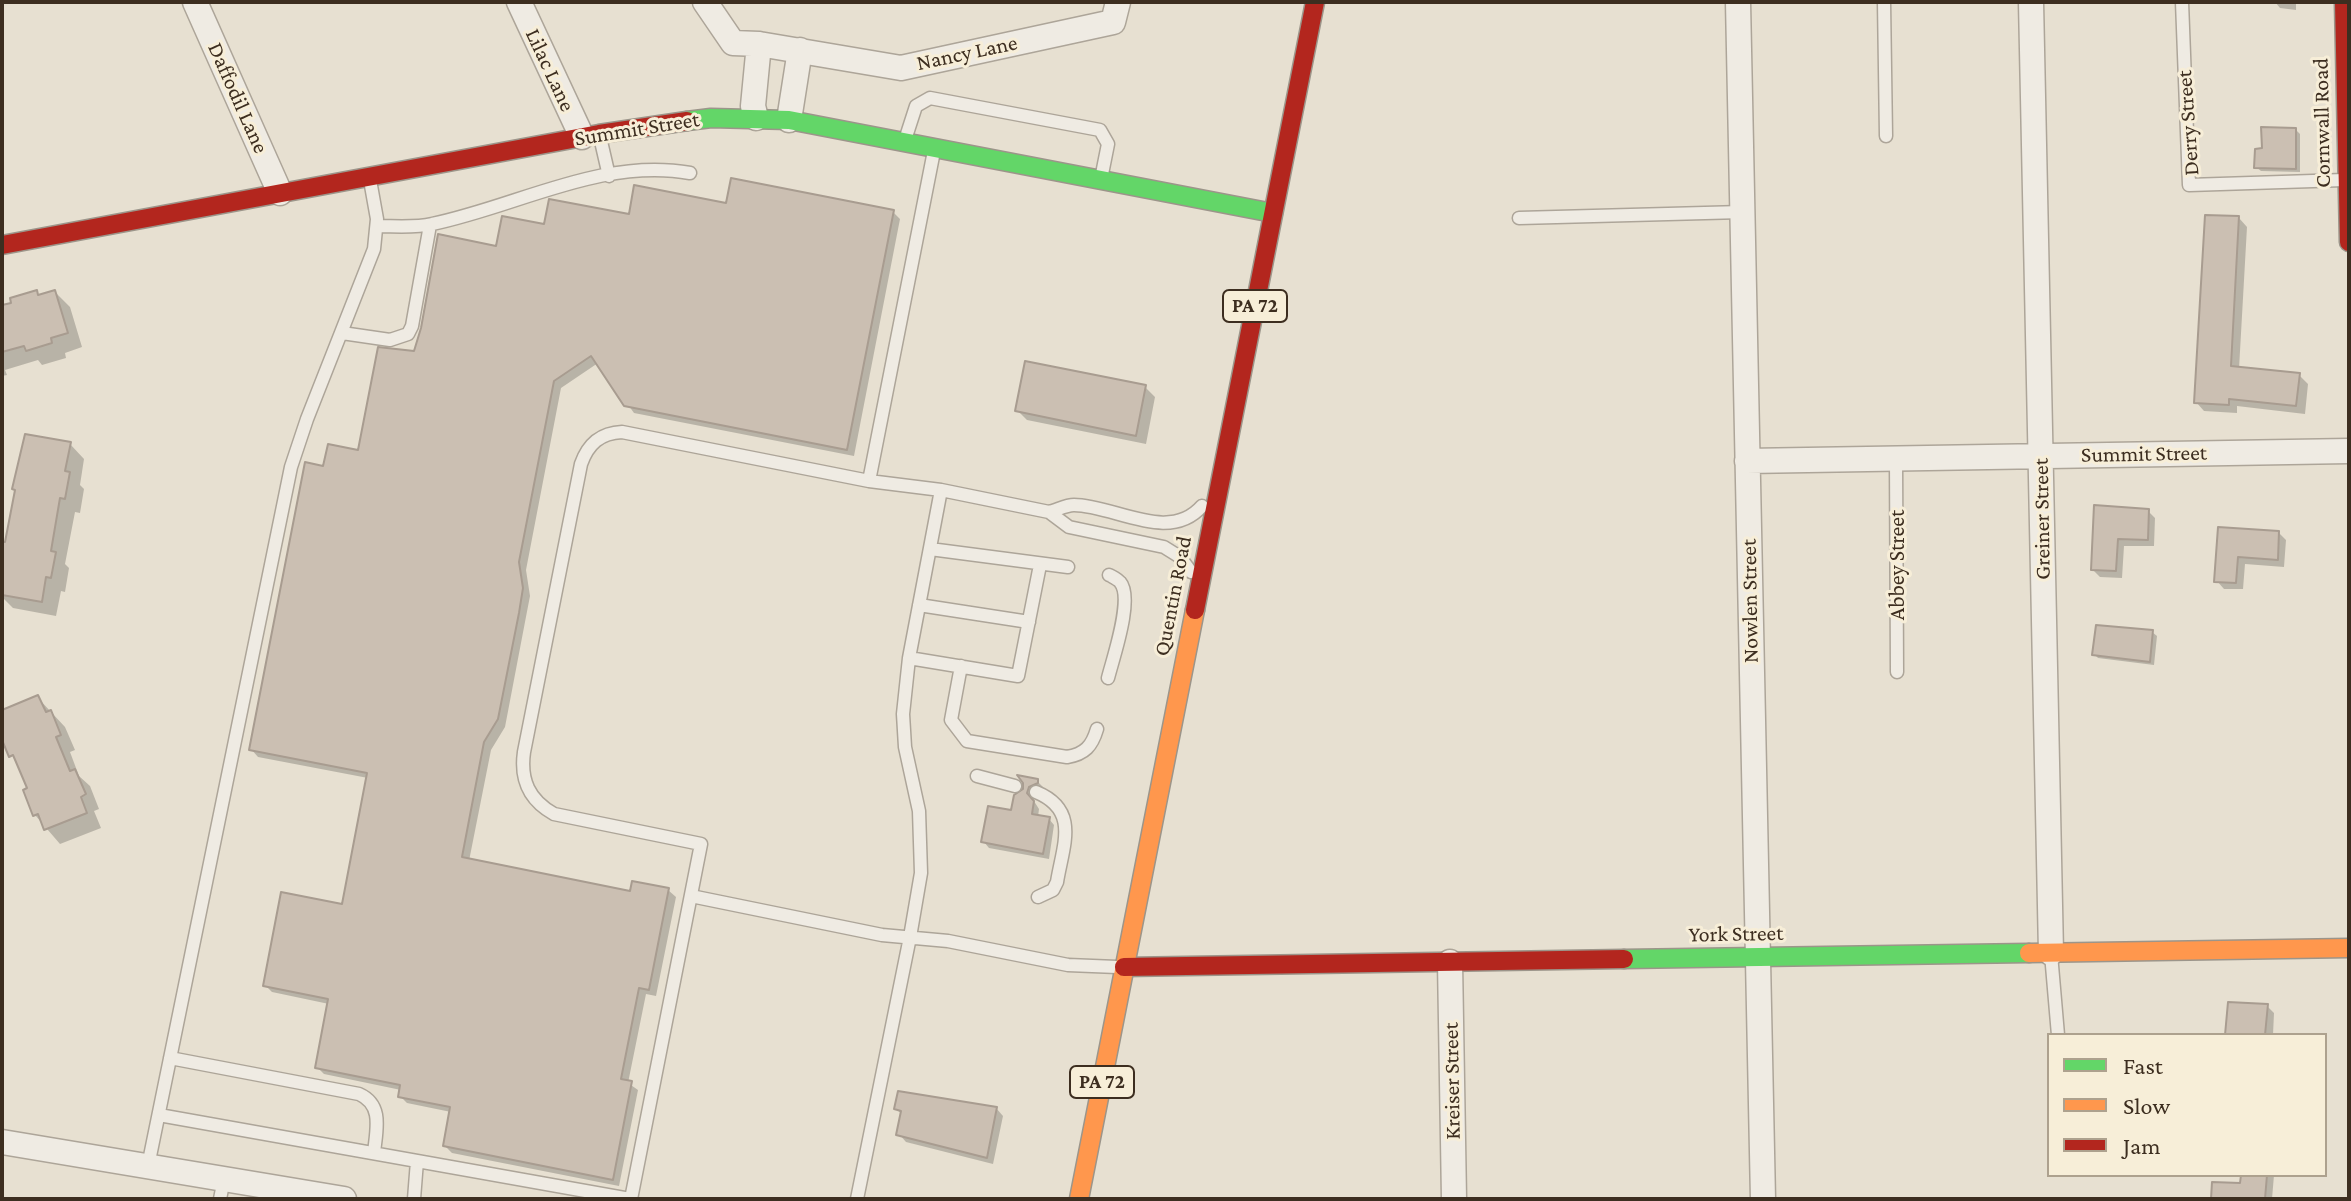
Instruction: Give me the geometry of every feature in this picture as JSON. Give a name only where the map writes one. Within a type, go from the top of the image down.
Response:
[{"type":"main road","name":"Quentin Road","points":[[1079,1199],[1315,2]]},
{"type":"main road","name":"Cornwall Road","points":[[2344,2],[2349,242]]},
{"type":"main road","name":"Summit Street","points":[[2,245],[590,136],[679,121],[725,117],[789,120],[905,140],[1273,213]]},
{"type":"main road","name":"York Street","points":[[1124,967],[2349,948]]},
{"type":"street","name":"Daffodil Lane","points":[[195,2],[280,193]]},
{"type":"street","name":"Lilac Lane","points":[[519,2],[590,136]]},
{"type":"street","points":[[705,2],[733,43],[800,50],[789,120]]},
{"type":"street","name":"Nancy Lane","points":[[800,50],[901,68],[1113,22],[1118,2]]},
{"type":"street","name":"Nowlen Street","points":[[1738,2],[1763,1199]]},
{"type":"street","name":"Greiner Street","points":[[2031,2],[2051,953]]},
{"type":"street","points":[[756,118],[753,106],[759,44]]},
{"type":"street","name":"Summit Street","points":[[1747,461],[2349,451]]},
{"type":"street","name":"Kreiser Street","points":[[1450,962],[1454,1199]]},
{"type":"street","points":[[2,1142],[148,1166],[222,1189],[344,1199]]},
{"type":"lane","points":[[1884,2],[1886,136]]},
{"type":"lane","name":"Derry Street","points":[[2182,2],[2189,185],[2347,180]]},
{"type":"lane","points":[[905,140],[916,106],[930,98],[1100,130],[1108,144],[1101,179]]},
{"type":"lane","points":[[590,136],[609,176]]},
{"type":"lane","points":[[869,481],[935,146]]},
{"type":"lane","points":[[377,226],[430,225],[578,182],[645,169],[690,173]]},
{"type":"lane","points":[[148,1166],[291,467],[307,419],[370,263],[377,226],[370,177]]},
{"type":"lane","points":[[1519,218],[1742,212]]},
{"type":"lane","points":[[342,333],[390,340],[408,334],[430,225]]},
{"type":"lane","points":[[159,1115],[631,1199],[701,844],[554,814],[531,795],[523,775],[524,752],[584,454],[597,438],[622,432],[869,481],[941,490],[1049,512],[1069,527],[1154,544],[1172,552],[1187,565],[1199,590]]},
{"type":"lane","name":"Abbey Street","points":[[1896,459],[1897,672]]},
{"type":"lane","points":[[1049,512],[1074,505],[1158,522],[1178,521],[1198,510],[1221,480]]},
{"type":"lane","points":[[857,1199],[910,937],[922,852],[919,811],[903,730],[904,695],[941,490]]},
{"type":"lane","points":[[930,549],[1068,567]]},
{"type":"lane","points":[[909,658],[1018,676],[1040,565]]},
{"type":"lane","points":[[1108,678],[1123,617],[1125,593],[1120,581],[1109,575]]},
{"type":"lane","points":[[919,605],[1029,622]]},
{"type":"lane","points":[[961,666],[951,720],[967,741],[1067,757],[1080,755],[1093,742],[1097,729]]},
{"type":"lane","points":[[977,776],[1015,786]]},
{"type":"lane","points":[[1036,792],[1060,809],[1066,830],[1057,882],[1053,890],[1038,897]]},
{"type":"lane","points":[[691,896],[882,935],[948,941],[1083,967],[1124,967]]},
{"type":"lane","name":"Greiner Street","points":[[2051,953],[2058,1033]]},
{"type":"lane","points":[[170,1058],[368,1098],[376,1110],[374,1153]]},
{"type":"lane","points":[[414,1199],[417,1161]]},
{"type":"building","points":[[2261,127],[2296,128],[2296,169],[2254,168],[2255,149],[2262,148]]},
{"type":"building","points":[[731,178],[894,210],[847,450],[624,406],[591,356],[554,381],[519,562],[523,588],[519,613],[498,719],[484,742],[462,857],[630,891],[632,881],[669,888],[649,990],[639,988],[621,1079],[632,1081],[613,1180],[443,1146],[450,1107],[398,1097],[400,1085],[315,1068],[328,999],[263,986],[281,892],[342,904],[367,773],[249,750],[305,462],[323,466],[328,444],[358,450],[378,347],[414,351],[438,234],[496,246],[502,216],[544,224],[549,199],[629,214],[634,185],[726,203]]},
{"type":"building","points":[[2205,215],[2239,216],[2231,366],[2300,373],[2296,406],[2229,399],[2229,405],[2194,403]]},
{"type":"building","points":[[37,290],[38,295],[55,290],[68,333],[51,338],[52,343],[26,351],[24,346],[2,352],[2,305],[11,303],[10,298]]},
{"type":"building","points":[[1025,361],[1146,385],[1136,436],[1015,411]]},
{"type":"building","points":[[25,434],[71,442],[65,471],[70,472],[65,499],[60,498],[51,551],[56,552],[51,578],[46,577],[42,602],[2,595],[2,542],[5,542],[15,490],[12,489]]},
{"type":"building","points":[[2094,505],[2149,509],[2148,540],[2118,539],[2116,571],[2091,570]]},
{"type":"building","points":[[2218,527],[2279,531],[2278,560],[2238,557],[2236,583],[2214,582]]},
{"type":"building","points":[[2096,625],[2153,630],[2150,662],[2092,655]]},
{"type":"building","points":[[38,695],[46,712],[51,710],[61,735],[56,737],[70,771],[75,769],[86,794],[81,797],[87,813],[44,830],[38,814],[33,816],[23,790],[27,788],[13,755],[9,757],[2,740],[2,710]]},
{"type":"building","points":[[1017,775],[1038,779],[1038,783],[1029,787],[1027,793],[1034,801],[1032,814],[1050,817],[1043,854],[981,842],[988,806],[1011,810],[1014,795],[1023,789]]},
{"type":"building","points":[[2228,1002],[2268,1004],[2265,1033],[2225,1033]]},
{"type":"building","points":[[898,1091],[997,1107],[987,1158],[896,1135],[901,1111],[894,1109]]},
{"type":"building","points":[[2241,1177],[2267,1177],[2265,1199],[2211,1199],[2212,1182],[2240,1183]]},
{"type":"traffic: fast","points":[[687,121],[711,118],[789,120],[1273,213]]},
{"type":"traffic: fast","points":[[1624,959],[2029,953]]},
{"type":"traffic: slow","points":[[1079,1199],[1195,610]]},
{"type":"traffic: slow","points":[[2029,953],[2349,948]]},
{"type":"traffic: jam","points":[[1195,610],[1315,2]]},
{"type":"traffic: jam","points":[[2344,2],[2349,242]]},
{"type":"traffic: jam","points":[[2,245],[599,134],[687,121]]},
{"type":"traffic: jam","points":[[1124,967],[1624,959]]}]
